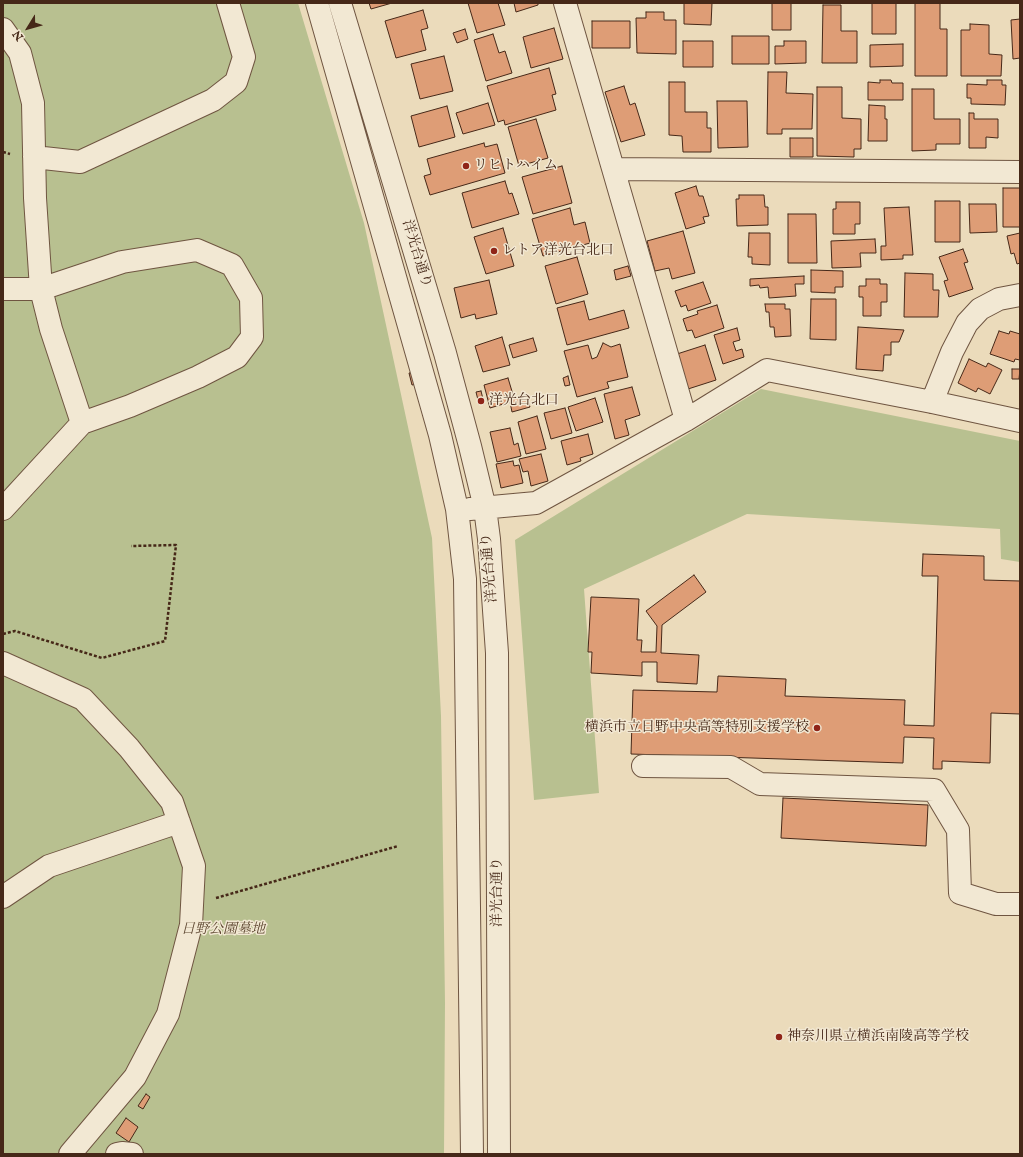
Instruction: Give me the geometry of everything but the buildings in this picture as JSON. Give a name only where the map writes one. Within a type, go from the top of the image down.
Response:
[{"type":"street","points":[[34,157],[80,162],[213,100],[236,82],[244,57],[228,3]]},
{"type":"street","name":"洋光台通り","points":[[317,3],[440,435],[457,509],[466,579],[472,1154]]},
{"type":"street","name":"洋光台通り","points":[[340,3],[445,353],[485,508],[489,539],[497,653],[499,1154]]},
{"type":"street","points":[[566,3],[686,420]]},
{"type":"street","points":[[3,29],[20,53],[33,103],[35,198],[41,289],[51,329],[82,423]]},
{"type":"street","points":[[614,169],[1020,172]]},
{"type":"street","points":[[3,289],[41,289],[122,262],[197,250],[232,265],[251,298],[252,337],[237,357],[130,406],[82,423],[3,509]]},
{"type":"street","points":[[932,402],[952,352],[967,323],[980,309],[999,299],[1020,295]]},
{"type":"street","points":[[457,509],[536,503],[686,420],[767,370],[932,402],[1020,421]]},
{"type":"street","points":[[3,663],[83,699],[129,748],[172,802],[194,866],[191,925],[168,1014],[135,1077],[70,1154]]},
{"type":"street","points":[[643,766],[731,767],[760,784],[934,790],[958,830],[960,892],[996,904],[1020,904]]},
{"type":"street","points":[[3,897],[49,866],[179,822]]},
{"type":"street","points":[[117,1154],[132,1154]]},
{"type":"path","points":[[3,634],[16,631],[102,658],[165,641],[176,545],[131,546]]},
{"type":"path","points":[[192,905],[398,846]]},
{"type":"green space","name":"日野公園墓地","points":[[3,3],[298,3],[364,223],[432,538],[441,716],[445,1003],[444,1154],[3,1154]]},
{"type":"green space","points":[[761,389],[1020,441],[1020,562],[1001,559],[1000,529],[747,514],[584,589],[599,793],[534,800],[515,540]]},
{"type":"place","name":"リヒトハイム","points":[[466,166]]},
{"type":"place","name":"レトア洋光台北口","points":[[494,251]]},
{"type":"place","name":"洋光台北口","points":[[481,401]]},
{"type":"place","name":"横浜市立日野中央高等特別支援学校","points":[[817,728]]},
{"type":"place","name":"神奈川県立横浜南陵高等学校","points":[[779,1037]]}]
